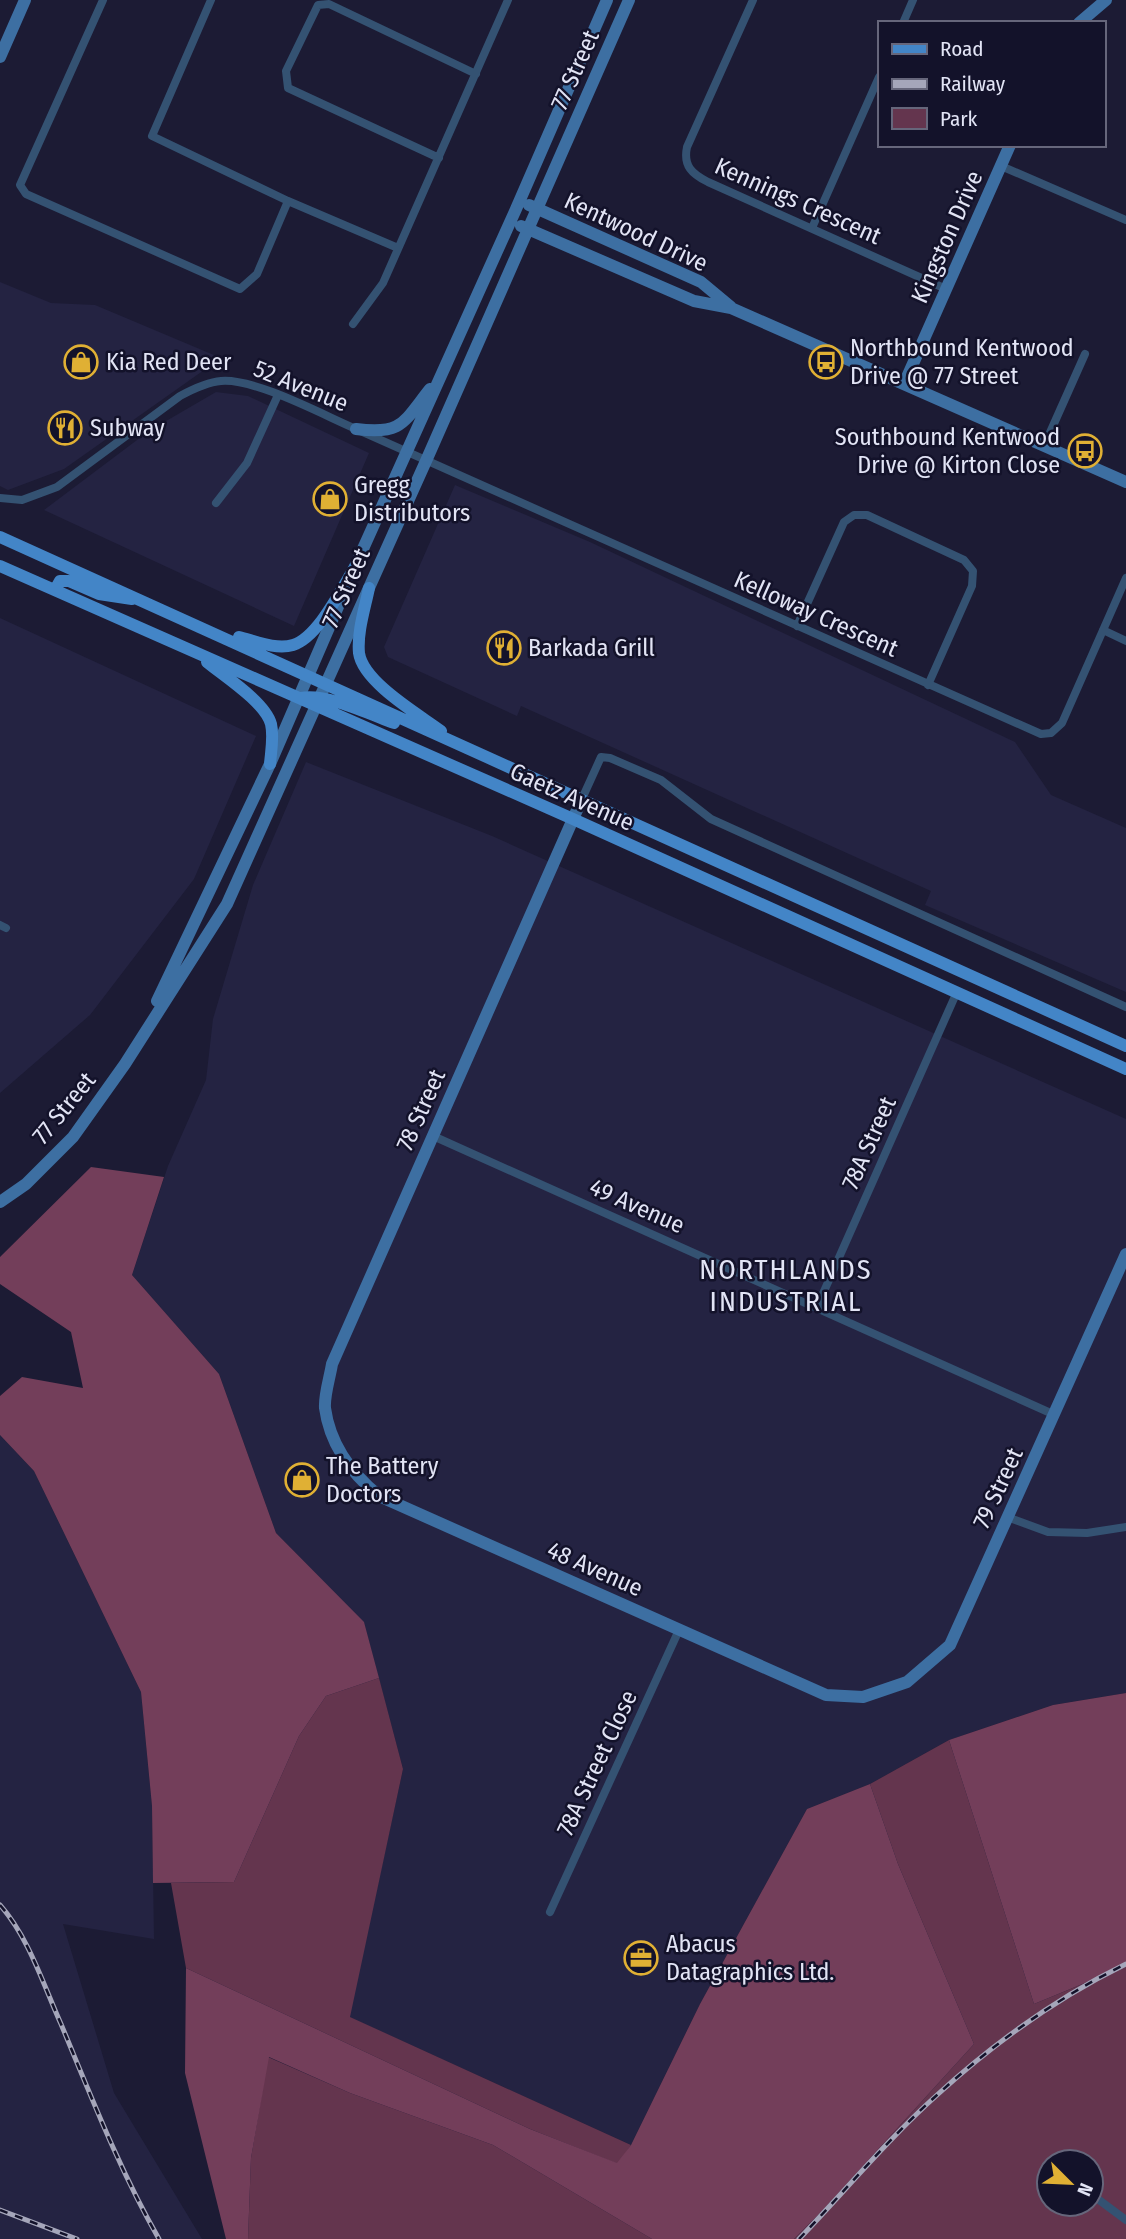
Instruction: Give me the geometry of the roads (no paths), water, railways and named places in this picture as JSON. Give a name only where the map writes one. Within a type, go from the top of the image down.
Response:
[{"type":"main road","name":"Gaetz Avenue","points":[[0,537],[1126,1046]]},
{"type":"main road","points":[[209,630],[271,645],[293,645],[312,633],[357,564]]},
{"type":"main road","name":"Gaetz Avenue","points":[[0,566],[298,698],[317,702],[1126,1069]]},
{"type":"main road","points":[[55,590],[60,581],[67,581],[99,594],[146,601]]},
{"type":"main road","points":[[369,588],[359,643],[362,664],[372,678],[460,746]]},
{"type":"main road","points":[[193,650],[265,712],[271,726],[270,764]]},
{"type":"main road","points":[[317,702],[348,706],[460,746]]},
{"type":"street","points":[[0,57],[25,0]]},
{"type":"street","points":[[103,0],[20,185],[26,194],[240,289],[257,274],[288,201]]},
{"type":"street","points":[[211,0],[152,136],[288,201],[398,248]]},
{"type":"street","points":[[353,324],[383,283],[508,0]]},
{"type":"street","name":"77 Street","points":[[0,1202],[26,1184],[73,1137],[125,1064],[227,904],[529,229],[528,205],[549,148],[548,133],[607,0]]},
{"type":"street","name":"77 Street","points":[[125,1064],[188,939],[270,764],[510,222],[528,205],[629,0]]},
{"type":"street","name":"Kennings Crescent","points":[[752,0],[687,148],[686,163],[690,170],[708,182],[946,289]]},
{"type":"street","points":[[904,21],[913,0]]},
{"type":"street","points":[[1081,21],[1106,0]]},
{"type":"street","points":[[439,158],[288,88],[286,71],[318,5],[329,5],[476,74]]},
{"type":"street","points":[[812,228],[878,79]]},
{"type":"street","name":"Kingston Drive","points":[[904,384],[1009,147]]},
{"type":"street","points":[[1001,166],[1126,220]]},
{"type":"street","name":"Kentwood Drive","points":[[528,205],[701,282],[731,308]]},
{"type":"street","name":"Kentwood Drive","points":[[510,222],[694,301],[731,308],[1126,482]]},
{"type":"street","points":[[1044,446],[1084,354]]},
{"type":"street","points":[[356,429],[381,431],[399,426],[440,378]]},
{"type":"street","name":"52 Avenue","points":[[0,498],[22,500],[57,487],[180,396],[220,380],[243,382],[278,395],[407,453]]},
{"type":"street","points":[[216,503],[247,463],[278,395]]},
{"type":"street","name":"Kelloway Crescent","points":[[407,453],[1032,732],[1051,733],[1062,723],[1126,578]]},
{"type":"street","points":[[797,626],[844,522],[854,515],[867,515],[964,560],[974,571],[972,586],[928,685]]},
{"type":"street","points":[[1103,630],[1126,641]]},
{"type":"street","name":"Gaetz Avenue","points":[[581,801],[601,757],[610,758],[661,780],[711,819],[1126,1007]]},
{"type":"street","name":"78 Street","points":[[334,1441],[325,1406],[332,1364],[581,801]]},
{"type":"street","name":"78A Street","points":[[817,1307],[956,994]]},
{"type":"street","name":"49 Avenue","points":[[433,1136],[1055,1415]]},
{"type":"street","name":"79 Street","points":[[863,1697],[907,1682],[950,1645],[1126,1254]]},
{"type":"street","name":"48 Avenue","points":[[334,1441],[359,1479],[379,1496],[826,1695],[863,1697]]},
{"type":"street","points":[[1007,1517],[1048,1532],[1087,1533],[1126,1527]]},
{"type":"street","name":"78A Street Close","points":[[550,1912],[679,1630]]},
{"type":"street","points":[[1105,2204],[1126,2220]]},
{"type":"railway","points":[[0,1905],[35,1962],[119,2160],[159,2239]]},
{"type":"railway","points":[[799,2239],[901,2129],[958,2076],[1051,2007],[1126,1964]]},
{"type":"railway","points":[[0,2210],[77,2239]]},
{"type":"place","name":"Kia Red Deer","points":[[81,362]]},
{"type":"place","name":"Northbound Kentwood Drive @ 77 Street","points":[[826,362]]},
{"type":"place","name":"Subway","points":[[65,428]]},
{"type":"place","name":"Southbound Kentwood Drive @ Kirton Close","points":[[1085,451]]},
{"type":"place","name":"Gregg Distributors","points":[[330,499]]},
{"type":"place","name":"Barkada Grill","points":[[504,648]]},
{"type":"place","name":"The Battery Doctors","points":[[302,1480]]},
{"type":"place","name":"Abacus Datagraphics Ltd.","points":[[641,1958]]},
{"type":"district","name":"NORTHLANDS INDUSTRIAL","points":[[786,1285]]}]
